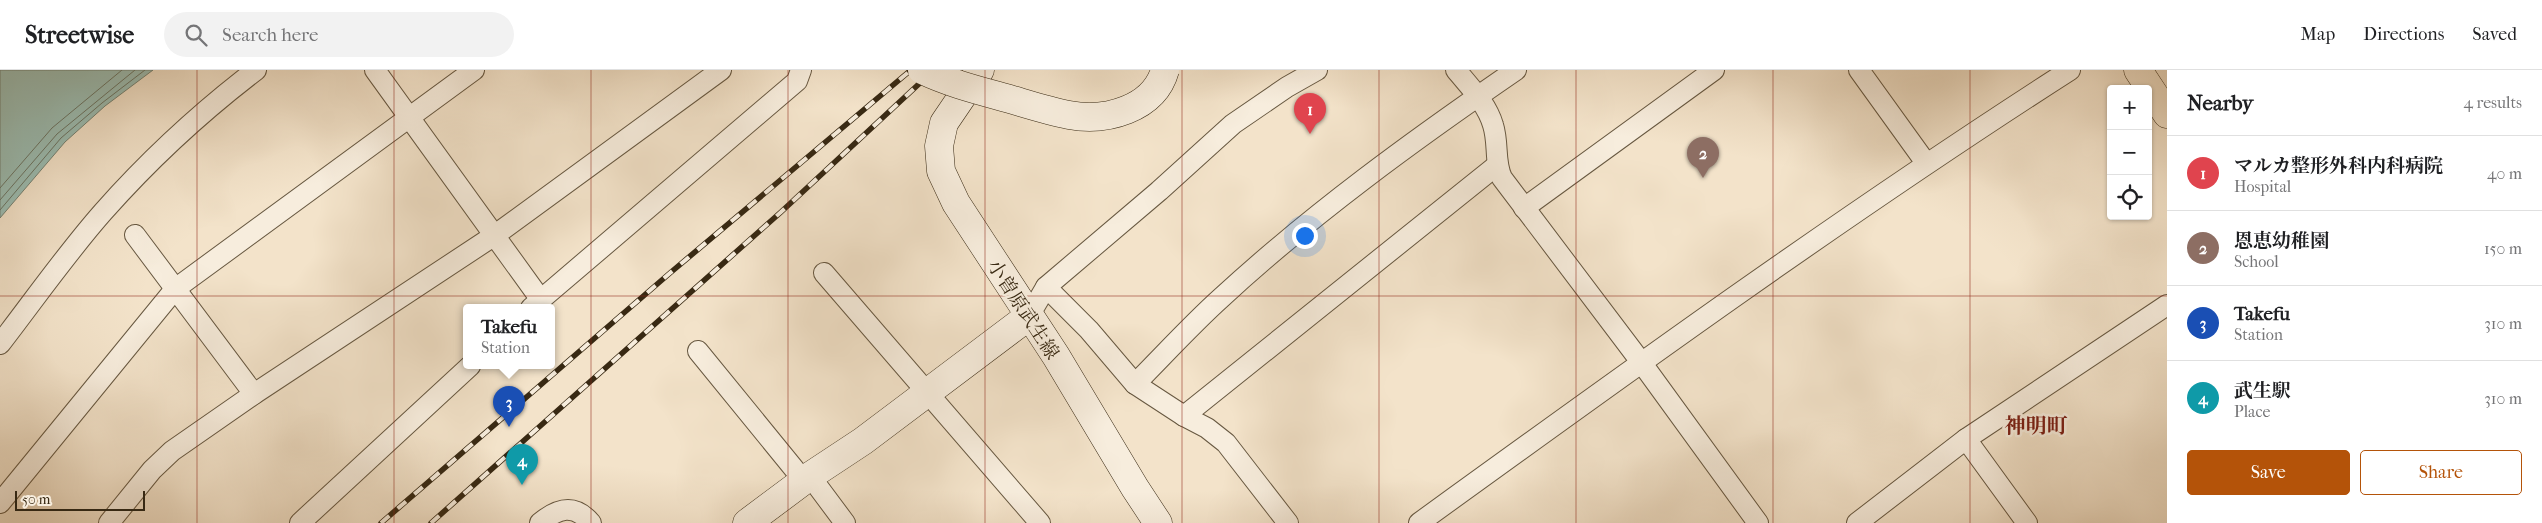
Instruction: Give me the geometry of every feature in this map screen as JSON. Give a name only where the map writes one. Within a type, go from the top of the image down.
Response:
[{"type":"main road","points":[[922,70],[944,80],[1070,116],[1101,116],[1131,109],[1142,102],[1161,80],[1165,70]]},
{"type":"main road","points":[[2138,70],[2167,114]]},
{"type":"main road","name":"小曽原武生線","points":[[977,74],[944,123],[939,146],[941,171],[956,203],[1158,523]]},
{"type":"main road","points":[[747,523],[863,441],[1029,316]]},
{"type":"street","points":[[0,344],[56,269],[103,212],[214,102],[256,70]]},
{"type":"street","points":[[375,70],[495,235],[536,304],[797,81],[802,70]]},
{"type":"street","points":[[0,503],[175,289],[474,70]]},
{"type":"street","points":[[108,523],[152,470],[172,451],[254,394],[495,235],[721,70]]},
{"type":"street","points":[[1029,316],[1046,287],[1159,191],[1233,124],[1287,87],[1318,70]]},
{"type":"street","points":[[1456,70],[1487,110],[1494,126],[1499,151],[1496,166],[1502,178],[1641,362],[1758,523]]},
{"type":"street","points":[[1135,384],[1221,298],[1297,234],[1396,155],[1516,70]]},
{"type":"street","points":[[1524,208],[1714,70]]},
{"type":"street","points":[[1859,70],[1926,163]]},
{"type":"street","points":[[1419,523],[1641,362],[1926,163],[2070,70]]},
{"type":"street","points":[[1184,416],[1496,166]]},
{"type":"street","points":[[135,235],[254,394]]},
{"type":"street","points":[[824,273],[926,394],[1040,523]]},
{"type":"street","points":[[1046,287],[1089,330],[1135,384],[1184,416],[1208,428],[1226,443],[1288,523]]},
{"type":"street","points":[[1857,523],[1966,439],[2167,305]]},
{"type":"street","points":[[698,351],[845,523]]},
{"type":"street","points":[[300,523],[467,369]]},
{"type":"street","points":[[1966,439],[2027,523]]},
{"type":"street","points":[[540,523],[565,503],[592,523]]},
{"type":"water","points":[[0,70],[153,70],[105,106],[65,142],[0,218]]},
{"type":"railway","points":[[381,523],[670,273],[911,70]]},
{"type":"railway","points":[[431,523],[781,212],[934,70]]},
{"type":"place","name":"マルカ整形外科内科病院","points":[[1310,134]]},
{"type":"place","name":"恩恵幼稚園","points":[[1703,178]]},
{"type":"place","name":"Takefu","points":[[509,427]]},
{"type":"place","name":"武生駅","points":[[522,485]]},
{"type":"district","name":"神明町","points":[[2036,426]]}]
